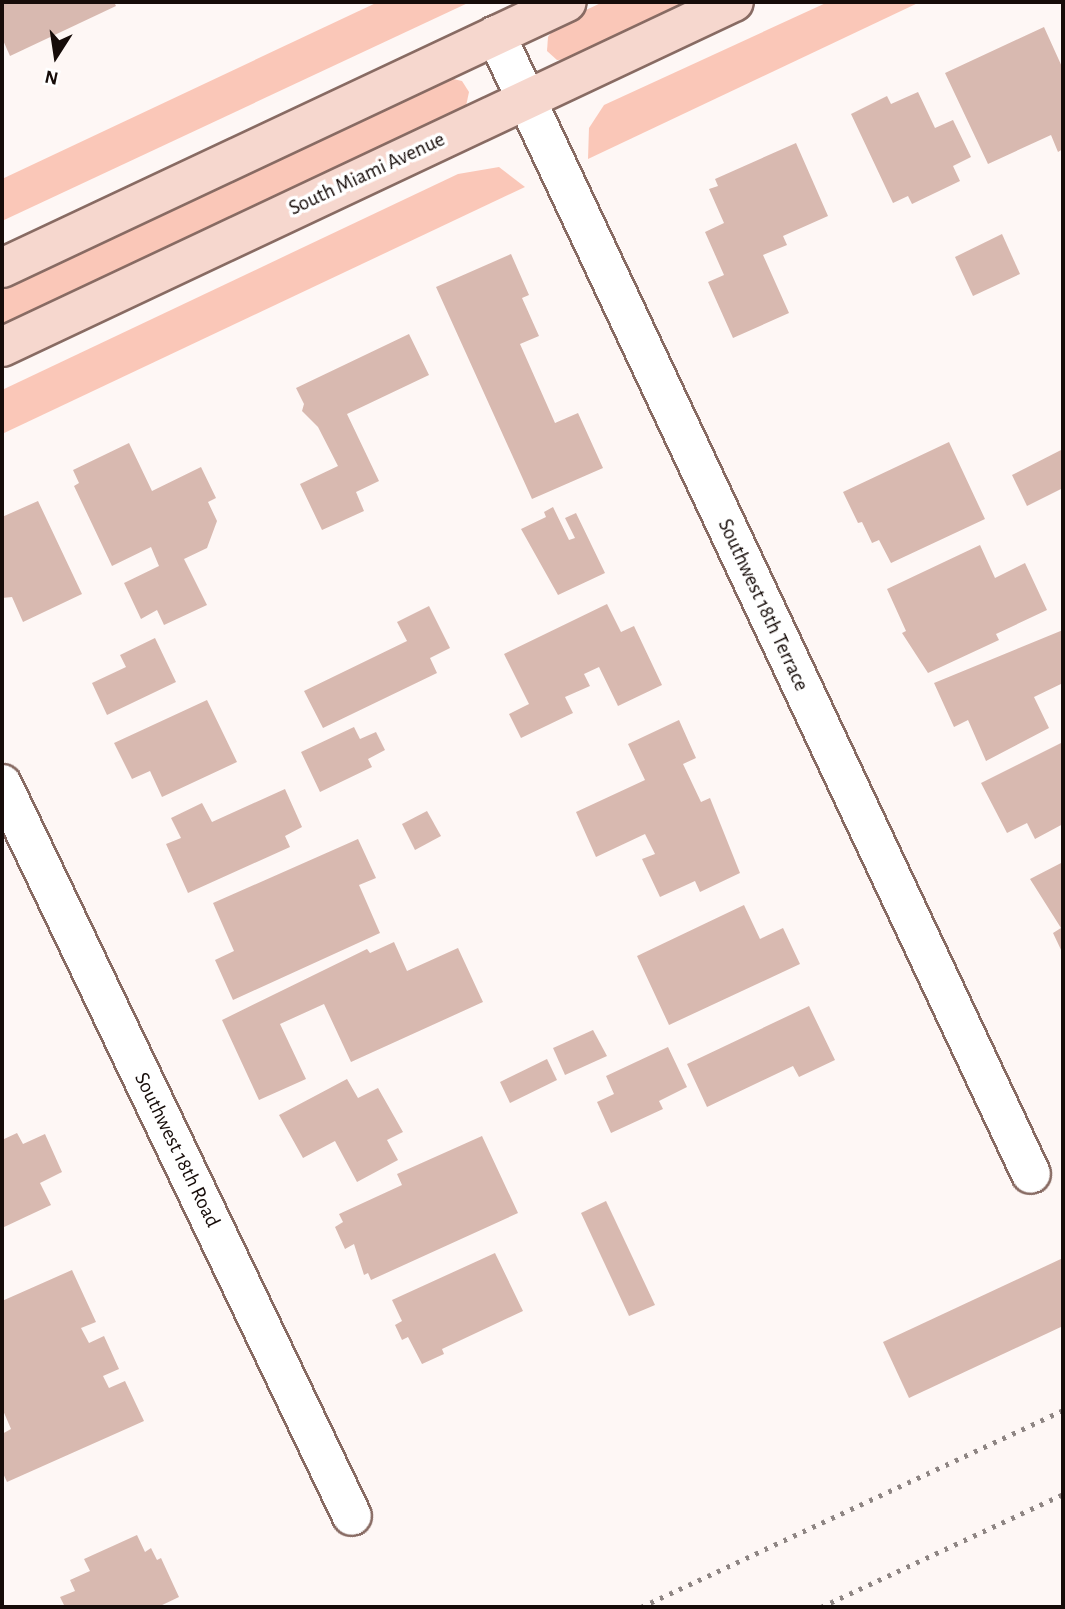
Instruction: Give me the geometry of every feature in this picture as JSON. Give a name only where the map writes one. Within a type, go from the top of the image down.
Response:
[{"type":"main road","points":[[2,268],[567,2]]},
{"type":"main road","name":"South Miami Avenue","points":[[2,347],[734,2]]},
{"type":"street","name":"Southwest 18th Terrace","points":[[496,35],[1031,1174]]},
{"type":"street","name":"Southwest 18th Road","points":[[2,784],[352,1516]]},
{"type":"shaded area","points":[[378,2],[470,2],[2,221],[2,179]]},
{"type":"shaded area","points":[[603,2],[699,2],[576,59],[557,60],[547,51],[548,37],[558,23]]},
{"type":"shaded area","points":[[828,2],[920,2],[588,159],[589,128],[604,105]]},
{"type":"shaded area","points":[[445,77],[462,81],[469,92],[466,106],[453,119],[2,330],[2,286]]},
{"type":"shaded area","points":[[499,167],[525,187],[2,434],[2,390],[458,174]]},
{"type":"building","points":[[2,2],[114,2],[116,6],[10,56],[2,38]]},
{"type":"building","points":[[1044,27],[1063,69],[1063,149],[1058,152],[1051,135],[988,164],[945,73]]},
{"type":"building","points":[[918,92],[935,128],[953,120],[971,157],[953,166],[960,181],[912,204],[908,196],[893,203],[851,114],[887,96],[891,104]]},
{"type":"building","points":[[796,143],[828,216],[783,236],[787,245],[763,255],[789,313],[733,338],[708,282],[724,275],[705,232],[724,223],[709,189],[718,186],[715,179]]},
{"type":"building","points":[[1002,234],[1020,274],[973,296],[955,257]]},
{"type":"building","points":[[511,254],[529,295],[522,298],[539,336],[520,344],[555,423],[578,413],[603,468],[532,499],[436,287]]},
{"type":"building","points":[[409,334],[429,375],[347,414],[379,481],[356,492],[364,511],[322,530],[300,484],[338,466],[318,427],[302,411],[304,404],[296,388]]},
{"type":"building","points":[[949,442],[985,519],[891,563],[879,540],[872,543],[862,522],[858,523],[843,492]]},
{"type":"building","points":[[129,443],[152,491],[201,467],[216,498],[208,502],[217,521],[207,548],[184,559],[207,605],[164,625],[157,610],[141,619],[124,583],[159,566],[151,547],[112,566],[74,486],[79,483],[73,470]]},
{"type":"building","points":[[1063,449],[1063,488],[1027,506],[1012,475]]},
{"type":"building","points":[[38,501],[82,594],[23,622],[12,597],[2,598],[2,517]]},
{"type":"building","points":[[553,507],[569,540],[575,538],[565,518],[576,513],[605,573],[558,595],[521,529],[546,517],[544,512]]},
{"type":"building","points":[[980,545],[995,578],[1025,563],[1047,610],[996,634],[999,640],[928,673],[902,633],[906,631],[887,589]]},
{"type":"building","points":[[607,604],[621,632],[634,626],[662,685],[618,706],[599,667],[584,674],[590,686],[565,697],[573,713],[521,738],[509,714],[529,704],[504,654]]},
{"type":"building","points":[[429,606],[450,648],[430,658],[437,673],[323,728],[304,691],[407,641],[397,622]]},
{"type":"building","points":[[1063,630],[1063,683],[1034,697],[1049,728],[986,761],[968,720],[954,727],[934,683]]},
{"type":"building","points":[[155,638],[176,682],[107,715],[92,683],[126,667],[120,655]]},
{"type":"building","points":[[207,700],[237,762],[162,797],[150,771],[132,779],[114,743]]},
{"type":"building","points":[[679,720],[696,758],[683,764],[701,802],[710,798],[740,873],[700,892],[695,881],[660,897],[642,859],[655,854],[645,834],[596,857],[576,812],[645,780],[628,744]]},
{"type":"building","points":[[354,727],[360,739],[376,732],[385,750],[368,759],[372,767],[320,792],[301,752]]},
{"type":"building","points":[[1063,742],[1063,824],[1035,839],[1027,823],[1007,833],[981,783]]},
{"type":"building","points":[[285,789],[302,827],[285,836],[290,847],[188,893],[166,844],[181,838],[171,818],[202,803],[212,822]]},
{"type":"building","points":[[427,811],[441,836],[415,850],[402,824]]},
{"type":"building","points":[[358,839],[376,878],[359,885],[380,933],[233,1000],[215,960],[234,951],[213,903]]},
{"type":"building","points":[[1063,862],[1063,954],[1053,933],[1061,928],[1030,879]]},
{"type":"building","points":[[744,905],[760,939],[783,928],[800,964],[669,1025],[637,956]]},
{"type":"building","points":[[394,942],[407,971],[458,948],[483,1002],[351,1062],[324,1004],[280,1024],[306,1079],[259,1100],[222,1020],[367,949],[370,953]]},
{"type":"building","points":[[809,1006],[835,1060],[799,1077],[793,1066],[707,1107],[687,1064]]},
{"type":"building","points":[[593,1030],[607,1056],[565,1075],[553,1048]]},
{"type":"building","points":[[668,1047],[687,1087],[659,1101],[663,1109],[611,1133],[597,1102],[614,1094],[606,1076]]},
{"type":"building","points":[[547,1059],[557,1080],[510,1103],[500,1082]]},
{"type":"building","points":[[347,1079],[358,1098],[378,1088],[403,1132],[387,1140],[398,1160],[357,1182],[335,1141],[303,1158],[279,1115]]},
{"type":"building","points":[[17,1133],[23,1144],[45,1134],[62,1172],[40,1183],[51,1205],[2,1228],[2,1140]]},
{"type":"building","points":[[482,1136],[518,1213],[371,1280],[368,1273],[364,1275],[354,1244],[345,1249],[335,1227],[343,1222],[339,1214],[402,1185],[397,1174]]},
{"type":"building","points":[[606,1201],[655,1305],[629,1316],[581,1213]]},
{"type":"building","points":[[495,1253],[523,1311],[442,1349],[444,1354],[422,1364],[408,1337],[402,1340],[395,1325],[402,1321],[392,1300]]},
{"type":"building","points":[[1063,1258],[1063,1326],[909,1398],[883,1342]]},
{"type":"building","points":[[72,1270],[96,1322],[81,1328],[89,1343],[104,1336],[119,1369],[103,1376],[109,1388],[125,1381],[144,1421],[7,1482],[2,1471],[2,1434],[11,1429],[2,1408],[2,1301]]},
{"type":"building","points":[[137,1535],[145,1552],[151,1548],[157,1560],[161,1558],[179,1597],[158,1607],[65,1607],[60,1597],[75,1591],[70,1580],[90,1571],[84,1559]]},
{"type":"railway","points":[[641,1607],[1063,1410]]},
{"type":"railway","points":[[821,1607],[1063,1494]]}]
